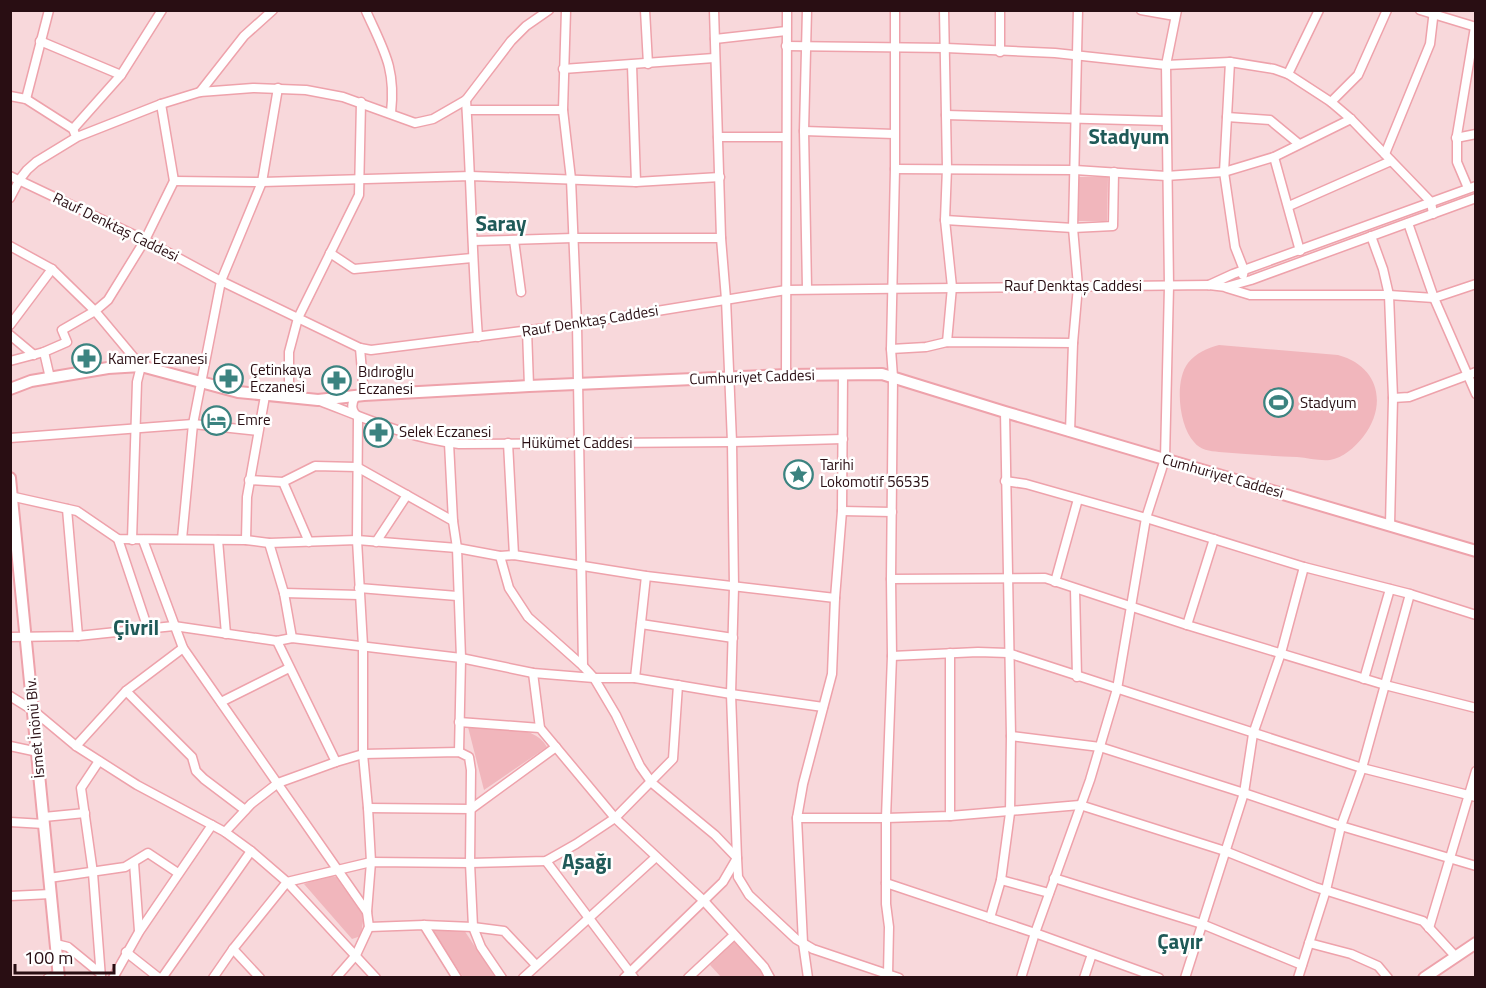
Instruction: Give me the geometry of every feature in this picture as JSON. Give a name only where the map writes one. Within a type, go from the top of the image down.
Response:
[{"type":"main road","name":"Cumhuriyet Caddesi","points":[[10,389],[31,381],[108,368],[141,366],[200,383],[265,396],[318,400],[529,386],[872,373],[893,376],[1070,432],[1476,551]]},
{"type":"main road","name":"İsmet İnönü Blv.","points":[[10,478],[14,544],[27,637],[56,944],[55,976]]},
{"type":"main road","points":[[1424,978],[1476,943]]},
{"type":"street","points":[[26,99],[49,10]]},
{"type":"street","points":[[10,198],[20,179],[36,162],[75,133],[121,75],[162,10]]},
{"type":"street","points":[[200,92],[244,36],[273,10]]},
{"type":"street","points":[[75,133],[200,92],[278,88],[325,92],[361,102],[407,120],[424,122],[466,100],[511,40],[549,10]]},
{"type":"street","points":[[566,10],[563,110],[571,178],[577,324],[583,666]]},
{"type":"street","points":[[645,10],[648,64]]},
{"type":"street","points":[[714,10],[721,238],[732,442],[734,587],[731,694],[738,877],[749,895],[803,943],[813,949],[899,978]]},
{"type":"street","points":[[786,375],[787,10]]},
{"type":"street","points":[[807,10],[804,131],[807,288]]},
{"type":"street","points":[[888,975],[886,818],[892,656],[893,376],[891,349],[895,169],[895,10]]},
{"type":"street","points":[[944,10],[947,168],[945,220],[952,287],[947,342]]},
{"type":"street","points":[[1000,10],[1000,51]]},
{"type":"street","points":[[1070,432],[1078,286],[1073,228],[1078,10]]},
{"type":"street","points":[[1021,978],[1048,892],[1100,747],[1117,689],[1146,518],[1165,459],[1169,286],[1166,65],[1176,13],[1141,10]]},
{"type":"street","points":[[1288,74],[1319,10]]},
{"type":"street","points":[[1331,102],[1358,75],[1387,10]]},
{"type":"street","points":[[1420,10],[1434,12],[1475,27],[1472,62],[1456,138],[1457,162],[1472,187]]},
{"type":"street","points":[[366,11],[390,68],[393,94],[391,113]]},
{"type":"street","points":[[1385,154],[1430,44],[1434,12]]},
{"type":"street","points":[[715,39],[786,31]]},
{"type":"street","points":[[40,41],[121,75]]},
{"type":"street","points":[[786,46],[946,48],[1076,55],[1166,65],[1230,62],[1274,69],[1288,74],[1331,102],[1351,119],[1431,202],[1433,214]]},
{"type":"street","points":[[563,69],[714,58]]},
{"type":"street","points":[[1230,62],[1224,172],[1235,247],[1244,270],[1243,282]]},
{"type":"street","points":[[632,65],[636,182]]},
{"type":"street","points":[[182,539],[200,383],[222,281],[262,182],[278,88]]},
{"type":"street","points":[[10,96],[26,99],[75,133]]},
{"type":"street","points":[[466,100],[471,176],[472,258],[478,338]]},
{"type":"street","points":[[289,399],[290,352],[298,318],[359,195],[361,102]]},
{"type":"street","points":[[10,361],[44,352],[67,342],[63,330],[95,311],[108,300],[145,240],[174,181],[161,104]]},
{"type":"street","points":[[467,110],[563,110]]},
{"type":"street","points":[[946,115],[1165,121]]},
{"type":"street","points":[[1227,117],[1270,120],[1299,144]]},
{"type":"street","points":[[895,169],[1074,170],[1166,176],[1224,172],[1274,157],[1351,119]]},
{"type":"street","points":[[804,131],[894,134]]},
{"type":"street","points":[[1456,138],[1476,134]]},
{"type":"street","points":[[718,137],[785,137]]},
{"type":"street","points":[[1274,157],[1300,251]]},
{"type":"street","points":[[1289,206],[1391,161]]},
{"type":"street","points":[[945,220],[1073,228],[1113,226],[1114,172]]},
{"type":"street","name":"Rauf Denktaş Caddesi","points":[[10,176],[145,240],[222,281],[360,348],[381,350],[577,324],[807,288],[1209,285],[1226,287],[1476,198]]},
{"type":"street","points":[[174,181],[262,182],[471,176],[636,182],[720,177]]},
{"type":"street","name":"Rauf Denktaş Caddesi","points":[[1209,285],[1244,270],[1472,187]]},
{"type":"street","points":[[1408,223],[1434,298],[1472,374],[1476,394]]},
{"type":"street","points":[[1371,236],[1383,269],[1389,296],[1393,398],[1390,525]]},
{"type":"street","points":[[473,241],[721,238]]},
{"type":"street","points":[[514,240],[521,292]]},
{"type":"street","points":[[11,248],[52,269],[95,311],[141,366],[137,382],[132,540]]},
{"type":"street","points":[[330,253],[354,269],[472,258]]},
{"type":"street","points":[[10,325],[52,269]]},
{"type":"street","points":[[1226,287],[1250,295],[1434,298],[1476,284]]},
{"type":"street","points":[[527,330],[529,386]]},
{"type":"street","points":[[10,335],[34,355]]},
{"type":"street","points":[[891,349],[947,342],[1074,343]]},
{"type":"street","points":[[336,978],[356,955],[369,927],[367,912],[371,862],[363,754],[363,646],[357,540],[358,417],[352,409],[360,396],[360,348]]},
{"type":"street","points":[[44,352],[50,378]]},
{"type":"street","points":[[808,978],[803,943],[797,818],[803,784],[832,674],[842,512],[843,374]]},
{"type":"street","points":[[1393,398],[1409,397],[1472,374]]},
{"type":"street","points":[[246,540],[249,480],[265,396]]},
{"type":"street","name":"Hükümet Caddesi","points":[[318,400],[400,431],[449,443],[732,442],[843,439]]},
{"type":"street","points":[[990,918],[1001,880],[1010,813],[1011,736],[1005,412]]},
{"type":"street","points":[[10,438],[194,424],[258,431]]},
{"type":"street","points":[[449,443],[453,521],[457,548],[461,658],[459,752]]},
{"type":"street","points":[[508,443],[514,555]]},
{"type":"street","points":[[249,480],[283,482],[315,466],[357,467],[453,521]]},
{"type":"street","points":[[1005,481],[1026,484],[1146,518],[1304,567],[1410,594],[1476,615]]},
{"type":"street","points":[[283,482],[309,542]]},
{"type":"street","points":[[376,542],[407,495]]},
{"type":"street","points":[[11,496],[77,511],[118,539],[246,540],[269,543],[357,540],[457,548],[646,576],[835,598]]},
{"type":"street","points":[[1055,582],[1078,499]]},
{"type":"street","points":[[67,509],[78,636]]},
{"type":"street","points":[[842,512],[892,512]]},
{"type":"street","points":[[118,539],[148,629]]},
{"type":"street","points":[[1186,625],[1214,539]]},
{"type":"street","points":[[143,540],[183,648],[367,912]]},
{"type":"street","points":[[218,540],[226,634]]},
{"type":"street","points":[[269,543],[284,593],[292,638]]},
{"type":"street","points":[[500,556],[509,588],[528,617],[594,678],[616,715],[640,766],[652,783],[715,835],[737,858]]},
{"type":"street","points":[[1185,978],[1244,793],[1253,734],[1281,653],[1304,567]]},
{"type":"street","points":[[635,678],[646,576]]},
{"type":"street","points":[[891,579],[1045,578],[1186,625],[1364,679],[1476,708]]},
{"type":"street","points":[[1075,589],[1077,677]]},
{"type":"street","points":[[1364,679],[1390,589]]},
{"type":"street","points":[[284,593],[359,592],[457,596]]},
{"type":"street","points":[[1298,978],[1326,890],[1341,826],[1362,768],[1410,594]]},
{"type":"street","points":[[641,624],[733,638]]},
{"type":"street","points":[[10,638],[78,636],[174,626],[277,641],[292,638],[461,658],[533,673],[594,678],[635,678],[823,707]]},
{"type":"street","points":[[277,641],[336,762]]},
{"type":"street","points":[[76,746],[126,691],[183,648]]},
{"type":"street","points":[[950,653],[950,816]]},
{"type":"street","points":[[892,656],[1008,653],[1362,768],[1472,796]]},
{"type":"street","points":[[221,702],[289,668]]},
{"type":"street","points":[[533,673],[540,728],[615,818],[704,901],[764,968],[770,978]]},
{"type":"street","points":[[213,978],[233,949],[287,882],[371,862],[546,861],[576,844],[615,818],[652,783],[673,759],[678,685]]},
{"type":"street","points":[[126,691],[192,757],[196,771],[245,810]]},
{"type":"street","points":[[10,696],[34,711],[76,746],[99,761],[137,785],[225,832],[251,851],[287,882],[376,978]]},
{"type":"street","points":[[459,722],[540,728]]},
{"type":"street","points":[[1011,736],[1100,747],[1341,826],[1476,866]]},
{"type":"street","points":[[10,746],[38,752]]},
{"type":"street","points":[[368,808],[471,809],[556,747]]},
{"type":"street","points":[[225,832],[245,810],[278,783],[336,762],[363,754],[459,752],[469,757],[473,927],[481,947],[501,978]]},
{"type":"street","points":[[99,761],[81,788],[93,873],[101,976]]},
{"type":"street","points":[[1429,928],[1449,858],[1472,796],[1476,771]]},
{"type":"street","points":[[797,818],[950,816],[1080,806],[1225,851],[1326,890],[1423,921],[1456,957]]},
{"type":"street","points":[[10,822],[44,821],[85,813]]},
{"type":"street","points":[[113,978],[126,952],[212,825]]},
{"type":"street","points":[[126,952],[160,978],[251,851]]},
{"type":"street","points":[[49,878],[125,867],[134,864],[148,853],[178,873]]},
{"type":"street","points":[[523,978],[656,857]]},
{"type":"street","points":[[546,861],[589,916],[629,976],[723,882],[737,858]]},
{"type":"street","points":[[134,864],[139,932]]},
{"type":"street","points":[[1054,878],[1202,924],[1302,965]]},
{"type":"street","points":[[1001,880],[1048,892]]},
{"type":"street","points":[[886,884],[1035,933],[1159,978]]},
{"type":"street","points":[[10,896],[51,894]]},
{"type":"street","points":[[369,927],[424,925],[473,927],[504,932],[536,965]]},
{"type":"street","points":[[424,925],[458,978]]},
{"type":"street","points":[[688,978],[735,935]]},
{"type":"street","points":[[1309,943],[1360,958],[1378,966],[1388,978]]},
{"type":"street","points":[[56,944],[68,947],[101,976]]},
{"type":"street","points":[[233,949],[260,978]]},
{"type":"street","points":[[1084,978],[1092,954]]},
{"type":"shaded area","points":[[1079,177],[1108,177],[1107,221],[1078,221]]},
{"type":"shaded area","name":"Stadyum","points":[[1219,345],[1338,355],[1352,360],[1371,377],[1375,388],[1377,400],[1371,425],[1352,448],[1340,457],[1330,460],[1209,451],[1196,445],[1189,435],[1182,415],[1181,381],[1191,359],[1202,351]]},
{"type":"shaded area","points":[[468,727],[523,730],[541,739],[547,747],[484,790]]},
{"type":"shaded area","points":[[328,875],[336,877],[362,914],[361,936],[352,939],[304,884]]},
{"type":"shaded area","points":[[464,930],[495,977],[463,977],[433,931]]},
{"type":"shaded area","points":[[734,942],[766,977],[721,977],[710,965]]},
{"type":"place","name":"Kamer Eczanesi","points":[[87,359]]},
{"type":"place","name":"Çetinkaya Eczanesi","points":[[229,379]]},
{"type":"place","name":"Bıdıroğlu Eczanesi","points":[[337,381]]},
{"type":"place","name":"Stadyum","points":[[1279,403]]},
{"type":"place","name":"Emre","points":[[216,420]]},
{"type":"place","name":"Selek Eczanesi","points":[[378,432]]},
{"type":"place","name":"Tarihi Lokomotif 56535","points":[[799,474]]},
{"type":"district","name":"Stadyum","points":[[1129,137]]},
{"type":"district","name":"Saray","points":[[501,224]]},
{"type":"district","name":"Çivril","points":[[136,628]]},
{"type":"district","name":"Aşağı","points":[[587,862]]},
{"type":"district","name":"Çayır","points":[[1180,942]]}]
